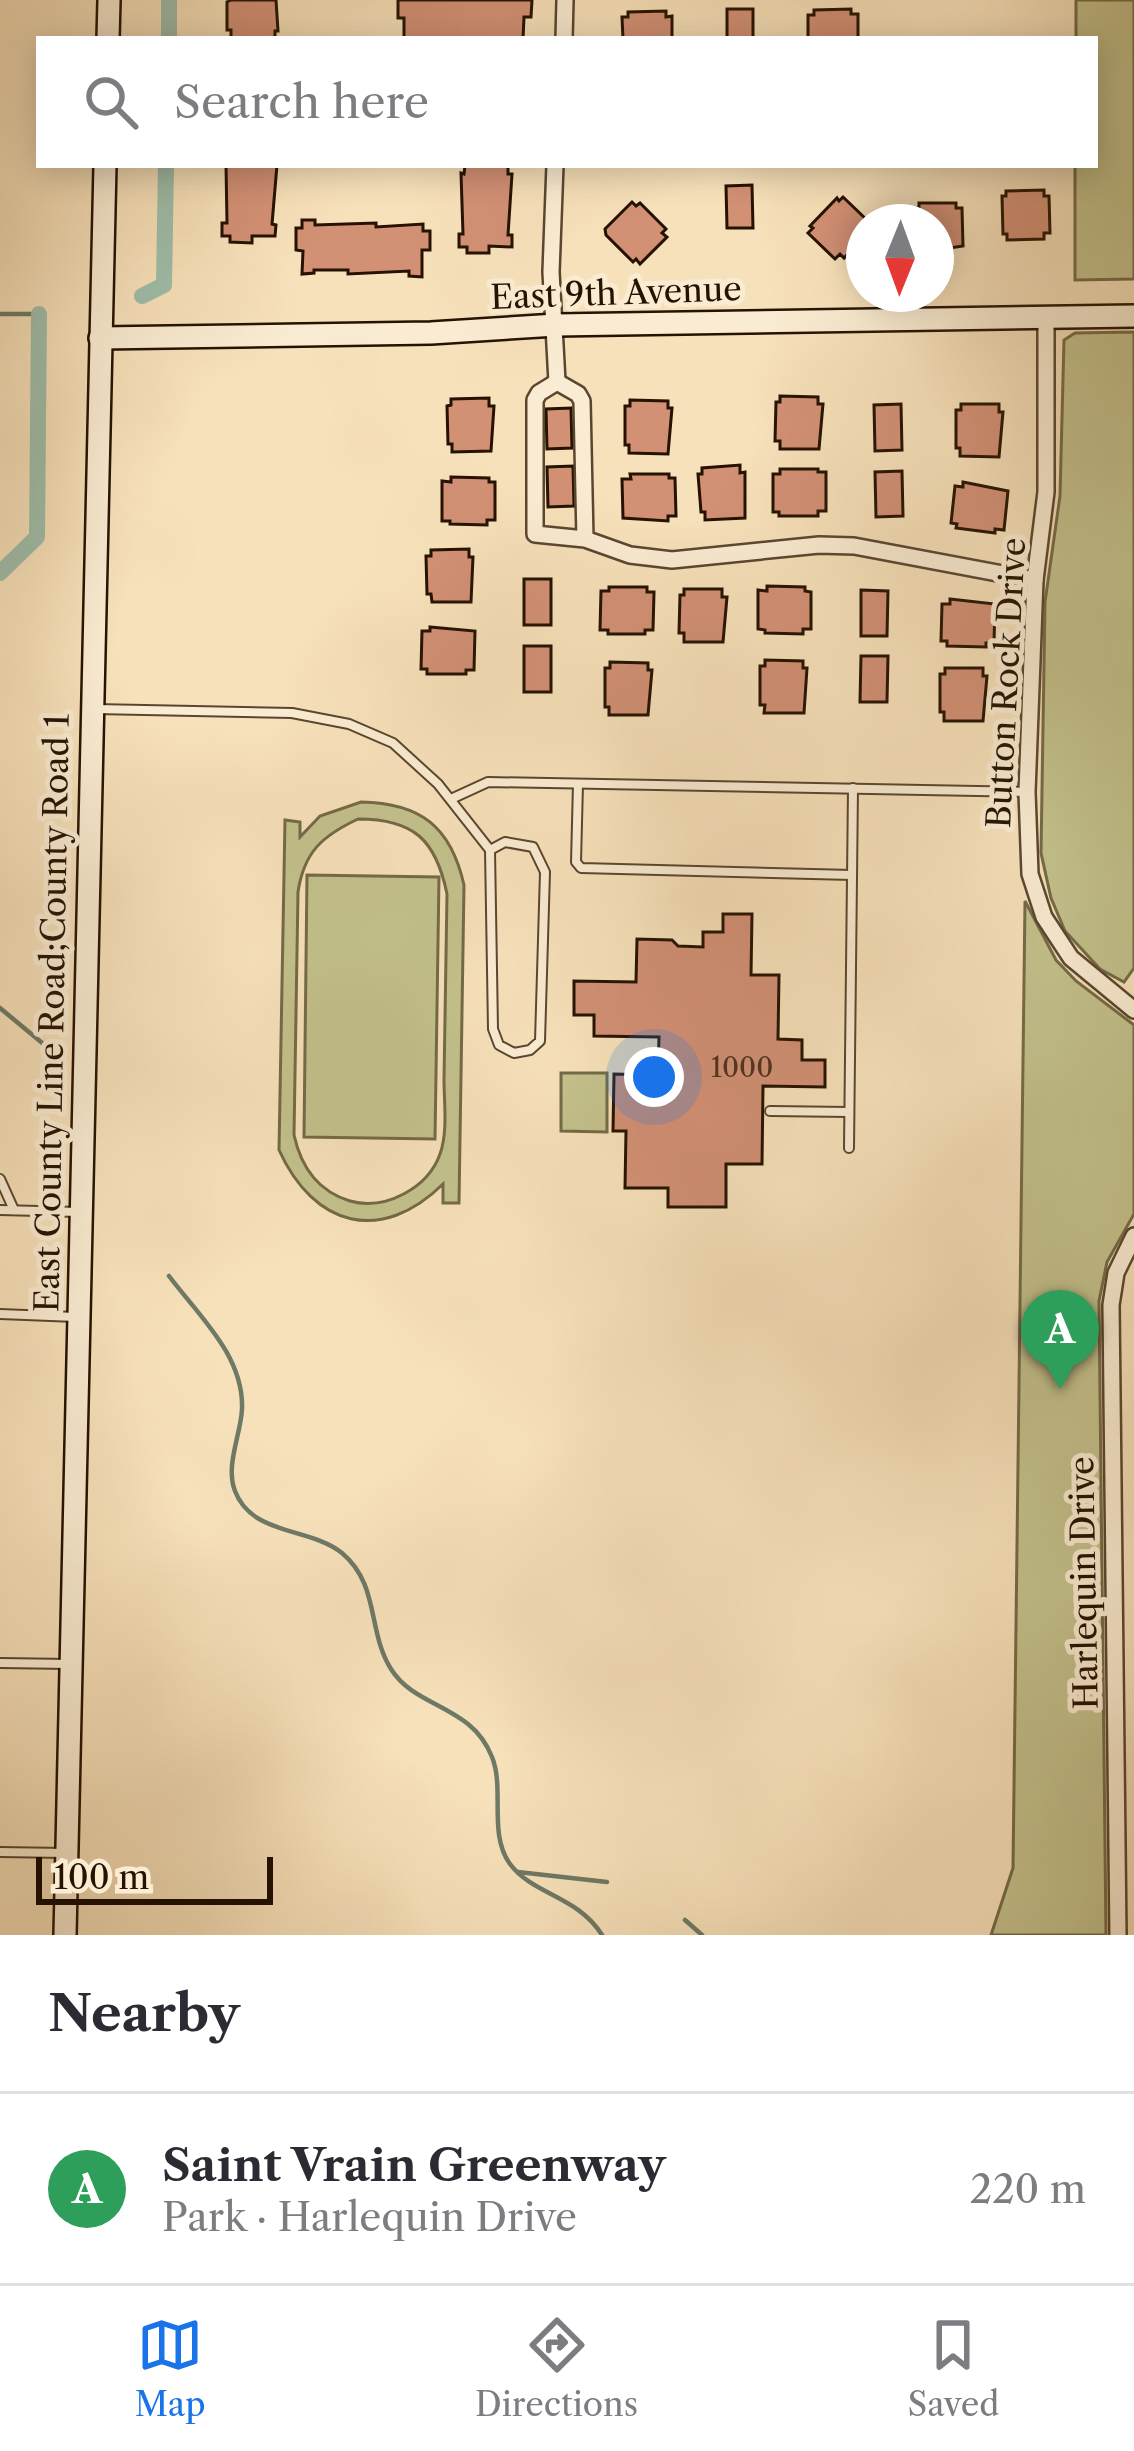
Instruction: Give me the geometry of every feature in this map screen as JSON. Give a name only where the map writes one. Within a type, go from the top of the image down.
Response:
[{"type":"main road","points":[[108,36],[109,0]]},
{"type":"main road","name":"East County Line Road;County Road 1","points":[[65,1935],[105,168]]},
{"type":"main road","name":"East 9th Avenue","points":[[100,338],[1134,316]]},
{"type":"street","points":[[564,36],[565,0]]},
{"type":"street","points":[[555,168],[550,272],[557,382]]},
{"type":"street","name":"Button Rock Drive","points":[[1046,318],[1046,492],[1035,580],[1027,792],[1030,874],[1044,917],[1085,972],[1132,1003]]},
{"type":"street","points":[[557,382],[535,400],[535,534],[585,538],[630,555],[672,560],[819,545],[854,546],[1035,580]]},
{"type":"street","points":[[557,382],[581,400],[585,538]]},
{"type":"street","name":"Harlequin Drive","points":[[1118,1935],[1111,1305],[1116,1273],[1134,1236]]},
{"type":"lane","points":[[91,709],[324,716],[393,743],[451,800],[490,850],[493,1029],[500,1045],[514,1053],[530,1050],[540,1040],[545,872],[533,847],[505,842],[490,850]]},
{"type":"lane","points":[[451,800],[488,782],[1027,792]]},
{"type":"lane","points":[[578,784],[576,862],[581,868],[852,875]]},
{"type":"lane","points":[[849,1148],[853,788]]},
{"type":"lane","points":[[770,1111],[849,1112]]},
{"type":"lane","points":[[0,1179],[14,1210]]},
{"type":"lane","points":[[0,1210],[80,1212]]},
{"type":"lane","points":[[0,1314],[78,1317]]},
{"type":"lane","points":[[0,1663],[71,1664]]},
{"type":"lane","points":[[0,1852],[67,1852]]},
{"type":"shaded area","points":[[1076,0],[1134,0],[1134,279],[1075,280],[1075,168],[1098,168],[1098,36],[1076,36]]},
{"type":"shaded area","points":[[1134,332],[1134,968],[1124,982],[1100,969],[1065,931],[1051,898],[1041,853],[1045,602],[1060,496],[1064,340],[1075,333]]},
{"type":"shaded area","points":[[361,802],[401,807],[417,813],[442,834],[458,865],[464,885],[459,1203],[443,1203],[443,1184],[396,1215],[351,1219],[311,1196],[279,1150],[285,820],[300,822],[300,837],[320,816]],"holes":[[[358,819],[377,820],[419,836],[436,860],[447,894],[445,1127],[440,1154],[426,1177],[404,1194],[363,1203],[338,1197],[320,1184],[306,1167],[294,1135],[298,892],[310,856],[325,839]]]},
{"type":"shaded area","points":[[307,875],[439,877],[435,1139],[304,1137]]},
{"type":"shaded area","points":[[1025,901],[1056,960],[1134,1025],[1134,1214],[1107,1262],[1099,1301],[1106,1935],[991,1935],[1013,1868]]},
{"type":"shaded area","points":[[561,1073],[607,1073],[607,1132],[561,1131]]},
{"type":"building","points":[[276,0],[275,36],[231,36],[227,2]]},
{"type":"building","points":[[398,0],[532,0],[531,17],[524,17],[523,36],[404,36],[404,18],[398,18]]},
{"type":"building","points":[[727,9],[753,9],[753,36],[727,36]]},
{"type":"building","points":[[851,9],[851,14],[858,14],[858,36],[808,36],[808,15],[814,15],[814,10]]},
{"type":"building","points":[[666,11],[666,17],[672,16],[672,36],[623,36],[622,17],[628,17],[628,12]]},
{"type":"building","points":[[226,168],[277,168],[275,236],[252,236],[252,243],[230,242],[230,236],[222,236],[222,223],[227,223]]},
{"type":"building","points":[[465,168],[508,168],[512,174],[508,235],[512,235],[512,247],[489,246],[489,253],[467,253],[467,247],[459,247]]},
{"type":"building","points":[[752,185],[753,228],[727,228],[726,186]]},
{"type":"building","points":[[1044,190],[1044,196],[1049,196],[1050,233],[1044,233],[1044,239],[1007,240],[1002,196],[1006,191]]},
{"type":"building","points":[[843,197],[850,204],[846,204],[846,256],[835,259],[808,233],[837,198]]},
{"type":"building","points":[[632,202],[640,203],[666,229],[662,233],[667,237],[640,264],[605,229]]},
{"type":"building","points":[[956,203],[956,208],[962,208],[963,246],[954,247],[954,204],[919,204]]},
{"type":"building","points":[[302,220],[315,220],[315,225],[423,224],[423,231],[430,231],[430,250],[422,250],[422,277],[409,276],[409,271],[348,274],[348,270],[314,270],[302,274],[303,251],[296,250],[296,228],[302,228]]},
{"type":"building","points":[[780,396],[818,397],[818,404],[823,404],[819,449],[780,449],[780,441],[775,441]]},
{"type":"building","points":[[489,398],[489,406],[494,406],[491,451],[452,452],[447,406],[451,399]]},
{"type":"building","points":[[630,400],[668,401],[672,408],[668,454],[629,453],[625,406],[630,406]]},
{"type":"building","points":[[901,404],[902,450],[875,451],[874,405]]},
{"type":"building","points":[[961,404],[999,404],[1003,412],[999,457],[960,456],[956,410],[961,410]]},
{"type":"building","points":[[571,408],[572,448],[547,449],[546,409]]},
{"type":"building","points":[[740,465],[740,473],[745,472],[745,518],[705,520],[698,474],[702,468]]},
{"type":"building","points":[[573,466],[574,506],[548,507],[547,467]]},
{"type":"building","points":[[780,469],[826,472],[826,511],[818,511],[818,516],[773,512],[773,474],[780,474]]},
{"type":"building","points":[[902,471],[903,516],[876,517],[875,472]]},
{"type":"building","points":[[630,474],[675,478],[676,516],[668,516],[668,521],[623,518],[622,479],[631,479]]},
{"type":"building","points":[[451,477],[495,482],[495,520],[487,520],[487,525],[442,521],[442,481],[451,482]]},
{"type":"building","points":[[963,482],[1008,491],[1004,530],[956,528],[951,523],[955,486],[963,487]]},
{"type":"building","points":[[469,549],[473,557],[471,602],[432,602],[427,594],[426,556],[431,556],[431,550]]},
{"type":"building","points":[[524,579],[551,579],[551,625],[524,625]]},
{"type":"building","points":[[767,586],[805,587],[811,592],[811,629],[803,629],[803,634],[758,629],[758,590],[767,591]]},
{"type":"building","points":[[647,587],[647,592],[654,592],[653,630],[608,634],[600,630],[601,591]]},
{"type":"building","points":[[684,589],[722,589],[722,597],[727,597],[723,642],[684,642],[684,633],[679,633]]},
{"type":"building","points":[[861,590],[888,591],[887,636],[861,636]]},
{"type":"building","points":[[950,599],[995,604],[994,643],[947,646],[947,641],[941,641],[942,604],[950,604]]},
{"type":"building","points":[[430,627],[475,631],[474,670],[427,674],[427,669],[421,669],[422,631]]},
{"type":"building","points":[[524,646],[551,646],[551,692],[524,692]]},
{"type":"building","points":[[861,656],[888,656],[887,702],[860,702]]},
{"type":"building","points":[[765,660],[803,661],[807,668],[804,713],[764,713],[760,666],[765,666]]},
{"type":"building","points":[[610,662],[648,663],[652,670],[648,715],[609,715],[605,668],[610,668]]},
{"type":"building","points":[[945,668],[983,668],[987,676],[983,721],[944,721],[940,674],[945,674]]},
{"type":"building","points":[[723,914],[752,914],[751,975],[779,975],[778,1039],[802,1040],[802,1060],[825,1060],[825,1087],[763,1086],[762,1164],[726,1164],[726,1207],[668,1207],[668,1188],[625,1188],[626,1131],[613,1131],[614,1074],[658,1075],[659,1037],[594,1036],[594,1015],[574,1015],[574,981],[636,982],[637,939],[703,947],[703,932],[723,932]]},
{"type":"waterway","points":[[169,0],[169,36]]},
{"type":"waterway","points":[[142,296],[164,285],[166,168]]},
{"type":"waterway","points":[[0,314],[39,314]]},
{"type":"waterway","points":[[0,573],[37,537],[39,314]]},
{"type":"waterway","points":[[0,1008],[47,1047]]},
{"type":"waterway","points":[[169,1276],[218,1338],[236,1371],[242,1409],[232,1481],[243,1506],[268,1524],[329,1545],[354,1566],[368,1594],[391,1669],[414,1692],[471,1727],[492,1757],[500,1839],[510,1864],[531,1883],[581,1912],[602,1935]]},
{"type":"waterway","points":[[518,1872],[607,1882]]},
{"type":"waterway","points":[[685,1920],[702,1935]]},
{"type":"place","name":"Saint Vrain Greenway","points":[[1060,1389]]}]
